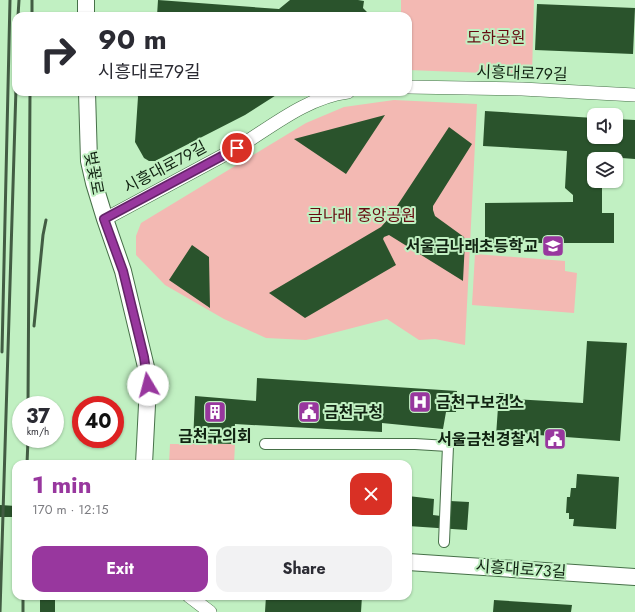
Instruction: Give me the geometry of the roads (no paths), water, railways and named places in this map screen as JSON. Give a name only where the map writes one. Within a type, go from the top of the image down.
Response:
[{"type":"street","points":[[86,0],[86,12]]},
{"type":"street","name":"시흥대로79길","points":[[412,87],[524,89],[635,94]]},
{"type":"street","name":"벚꽃로","points":[[87,96],[87,135],[89,160],[94,183],[104,219],[123,271],[146,367],[148,385],[145,460]]},
{"type":"street","name":"시흥대로79길","points":[[104,219],[237,148],[300,109],[321,99],[333,96]]},
{"type":"street","points":[[265,444],[415,444],[448,446],[444,542]]},
{"type":"street","name":"시흥대로73길","points":[[412,562],[635,576]]},
{"type":"street","points":[[194,600],[210,612]]},
{"type":"railway","points":[[2,352],[10,0]]},
{"type":"railway","points":[[18,12],[19,0]]},
{"type":"railway","points":[[32,0],[32,12]]},
{"type":"railway","points":[[0,612],[16,96]]},
{"type":"railway","points":[[28,396],[30,96]]},
{"type":"railway","points":[[34,326],[43,235],[46,220]]},
{"type":"railway","points":[[27,460],[28,448]]},
{"type":"railway","points":[[23,600],[23,612]]},
{"type":"place","name":"서울금나래초등학교","points":[[553,246]]},
{"type":"place","name":"금천구보건소","points":[[420,402]]},
{"type":"place","name":"금천구의회","points":[[215,412]]},
{"type":"place","name":"금천구청","points":[[309,412]]},
{"type":"place","name":"서울금천경찰서","points":[[555,439]]},
{"type":"park label","name":"도하공원","points":[[496,37]]},
{"type":"park label","name":"금나래 중앙공원","points":[[362,215]]}]
